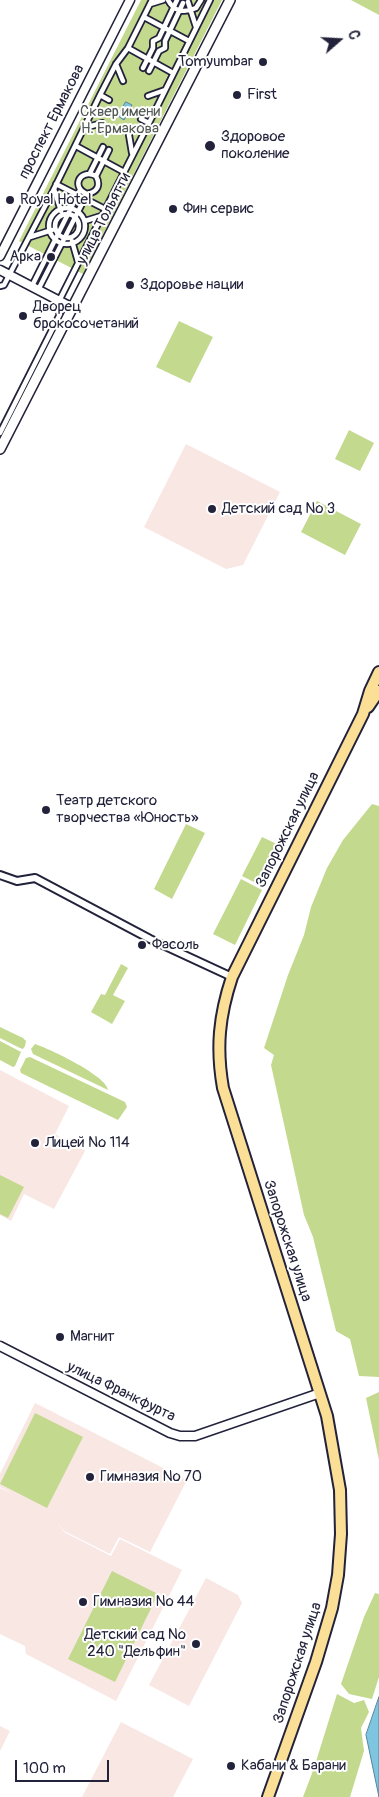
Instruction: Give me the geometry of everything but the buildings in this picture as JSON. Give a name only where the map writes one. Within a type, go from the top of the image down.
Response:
[{"type":"main road","name":"улица Тольятти","points":[[0,449],[230,0]]},
{"type":"main road","name":"Запорожская улица","points":[[363,714],[370,691],[379,672]]},
{"type":"main road","name":"Запорожская улица","points":[[268,1797],[322,1645],[332,1608],[338,1575],[341,1534],[340,1490],[334,1446],[327,1416],[223,1088],[219,1064],[218,1038],[223,1009],[232,977],[363,714],[379,691]]},
{"type":"street","name":"проспект Ермакова","points":[[0,256],[130,0]]},
{"type":"street","points":[[0,286],[4,285],[30,237],[100,95],[116,64],[128,48],[151,2],[163,0]]},
{"type":"street","points":[[168,0],[180,11],[190,11],[196,8],[201,0]]},
{"type":"street","points":[[143,68],[153,48],[153,41],[159,38],[177,0],[187,2]]},
{"type":"street","points":[[0,433],[60,314],[56,306],[210,0]]},
{"type":"street","points":[[187,2],[196,27]]},
{"type":"street","points":[[149,71],[159,52],[165,48],[165,41],[180,11],[187,2]]},
{"type":"street","points":[[144,17],[189,41]]},
{"type":"street","points":[[159,38],[165,41]]},
{"type":"street","points":[[128,48],[173,73]]},
{"type":"street","points":[[153,48],[159,52]]},
{"type":"street","points":[[116,64],[123,81]]},
{"type":"street","points":[[148,96],[165,90]]},
{"type":"street","points":[[100,95],[109,100]]},
{"type":"street","points":[[141,119],[149,124]]},
{"type":"street","points":[[84,128],[102,123]]},
{"type":"street","points":[[129,135],[133,154]]},
{"type":"street","points":[[76,146],[124,172]]},
{"type":"street","points":[[90,173],[103,147]]},
{"type":"street","points":[[96,176],[109,150]]},
{"type":"street","points":[[90,173],[96,176],[99,182],[98,188],[94,193],[86,196],[62,244],[35,288],[58,234],[79,193],[79,180],[83,175],[90,173]]},
{"type":"street","points":[[55,186],[86,196],[105,209]]},
{"type":"street","points":[[55,186],[62,215]]},
{"type":"street","points":[[60,208],[72,208],[79,211],[86,221],[84,234],[73,243],[62,244],[56,240],[49,230],[49,224],[51,217],[60,208]]},
{"type":"street","points":[[42,212],[56,220]]},
{"type":"street","points":[[68,214],[76,217],[79,223],[78,231],[72,237],[65,238],[58,234],[55,228],[56,220],[62,215],[68,214]]},
{"type":"street","points":[[79,223],[102,216]]},
{"type":"street","points":[[30,237],[55,228]]},
{"type":"street","points":[[78,231],[90,238]]},
{"type":"street","points":[[72,237],[78,262]]},
{"type":"street","points":[[0,270],[73,308]]},
{"type":"street","points":[[0,875],[17,881],[35,878],[150,939],[232,977]]},
{"type":"street","name":"улица Франкфурта","points":[[0,1346],[180,1436],[195,1436],[320,1394]]},
{"type":"shaded area","name":"Детский сад № 3","points":[[186,444],[280,492],[243,565],[226,569],[144,527]]},
{"type":"shaded area","name":"Лицей № 114","points":[[0,1070],[69,1106],[55,1134],[85,1151],[54,1209],[24,1194],[11,1221],[0,1215]]},
{"type":"shaded area","points":[[35,1403],[187,1480],[150,1552],[119,1537],[110,1554],[64,1531],[57,1521],[64,1532],[111,1556],[120,1539],[182,1570],[116,1701],[26,1654],[25,1646],[0,1634],[0,1488],[13,1494],[0,1487],[0,1474]]},
{"type":"shaded area","name":"Детский сад № 240 \"Дельфин\"","points":[[206,1578],[238,1595],[242,1603],[189,1706],[149,1685]]},
{"type":"shaded area","points":[[121,1722],[193,1759],[173,1797],[82,1797]]},
{"type":"shaded area","points":[[0,1726],[10,1731],[0,1751]]},
{"type":"green space","name":"Сквер имени Н. Ермакова","points":[[141,0],[222,0],[83,274],[19,241]]},
{"type":"green space","points":[[351,0],[379,0],[379,15]]},
{"type":"green space","points":[[179,321],[213,337],[190,383],[156,367]]},
{"type":"green space","points":[[349,430],[374,443],[360,471],[335,459]]},
{"type":"green space","points":[[317,501],[361,524],[345,555],[301,532]]},
{"type":"green space","points":[[372,804],[379,806],[379,1377],[359,1376],[350,1339],[336,1331],[313,1237],[304,1215],[271,1065],[274,1055],[264,1048],[288,975],[304,935],[311,907],[327,868],[343,840]]},
{"type":"green space","points":[[186,824],[205,833],[172,899],[154,889]]},
{"type":"green space","points":[[262,837],[283,847],[264,887],[242,876]]},
{"type":"green space","points":[[241,879],[262,890],[235,945],[213,934]]},
{"type":"green space","points":[[121,964],[128,968],[113,995],[125,1001],[112,1024],[91,1012],[101,994],[105,995]]},
{"type":"green space","points":[[0,1027],[23,1038],[26,1041],[23,1049],[0,1038]]},
{"type":"green space","points":[[0,1041],[21,1052],[15,1066],[13,1067],[0,1060]]},
{"type":"green space","points":[[35,1044],[53,1051],[88,1071],[105,1084],[108,1090],[33,1054],[31,1049]]},
{"type":"green space","points":[[30,1057],[125,1102],[127,1107],[118,1120],[21,1073],[20,1070],[26,1058]]},
{"type":"green space","points":[[0,1175],[24,1187],[8,1218],[0,1214]]},
{"type":"green space","points":[[379,1392],[379,1460],[366,1398]]},
{"type":"green space","points":[[35,1413],[83,1437],[47,1508],[0,1484]]},
{"type":"green space","points":[[112,1571],[158,1594],[115,1682],[68,1659]]},
{"type":"green space","points":[[375,1593],[379,1594],[379,1677],[372,1699],[349,1694],[341,1684],[364,1617]]},
{"type":"green space","points":[[337,1694],[354,1703],[364,1700],[369,1712],[361,1728],[364,1751],[350,1797],[303,1797],[314,1768]]},
{"type":"water","points":[[126,102],[132,105],[124,120],[118,116]]},
{"type":"water","points":[[379,1697],[379,1797],[366,1735]]},
{"type":"place","name":"Tomyumbar","points":[[263,62]]},
{"type":"place","name":"First","points":[[237,95]]},
{"type":"place","name":"Здоровое поколение","points":[[210,146]]},
{"type":"place","name":"Royal Hotel","points":[[10,200]]},
{"type":"place","name":"Фин сервис","points":[[173,209]]},
{"type":"place","name":"Арка","points":[[51,257]]},
{"type":"place","name":"Здоровье нации","points":[[130,285]]},
{"type":"place","name":"Дворец брокосочетаний","points":[[23,316]]},
{"type":"place","name":"Детский сад № 3","points":[[212,509]]},
{"type":"place","name":"Театр детского творчества «Юность»","points":[[46,810]]},
{"type":"place","name":"Фасоль","points":[[142,945]]},
{"type":"place","name":"Лицей № 114","points":[[35,1143]]},
{"type":"place","name":"Магнит","points":[[60,1337]]},
{"type":"place","name":"Гимназия № 70","points":[[90,1477]]},
{"type":"place","name":"Гимназия № 44","points":[[83,1602]]},
{"type":"place","name":"Детский сад № 240 \"Дельфин\"","points":[[196,1644]]},
{"type":"place","name":"Кабани & Барани","points":[[231,1766]]}]
